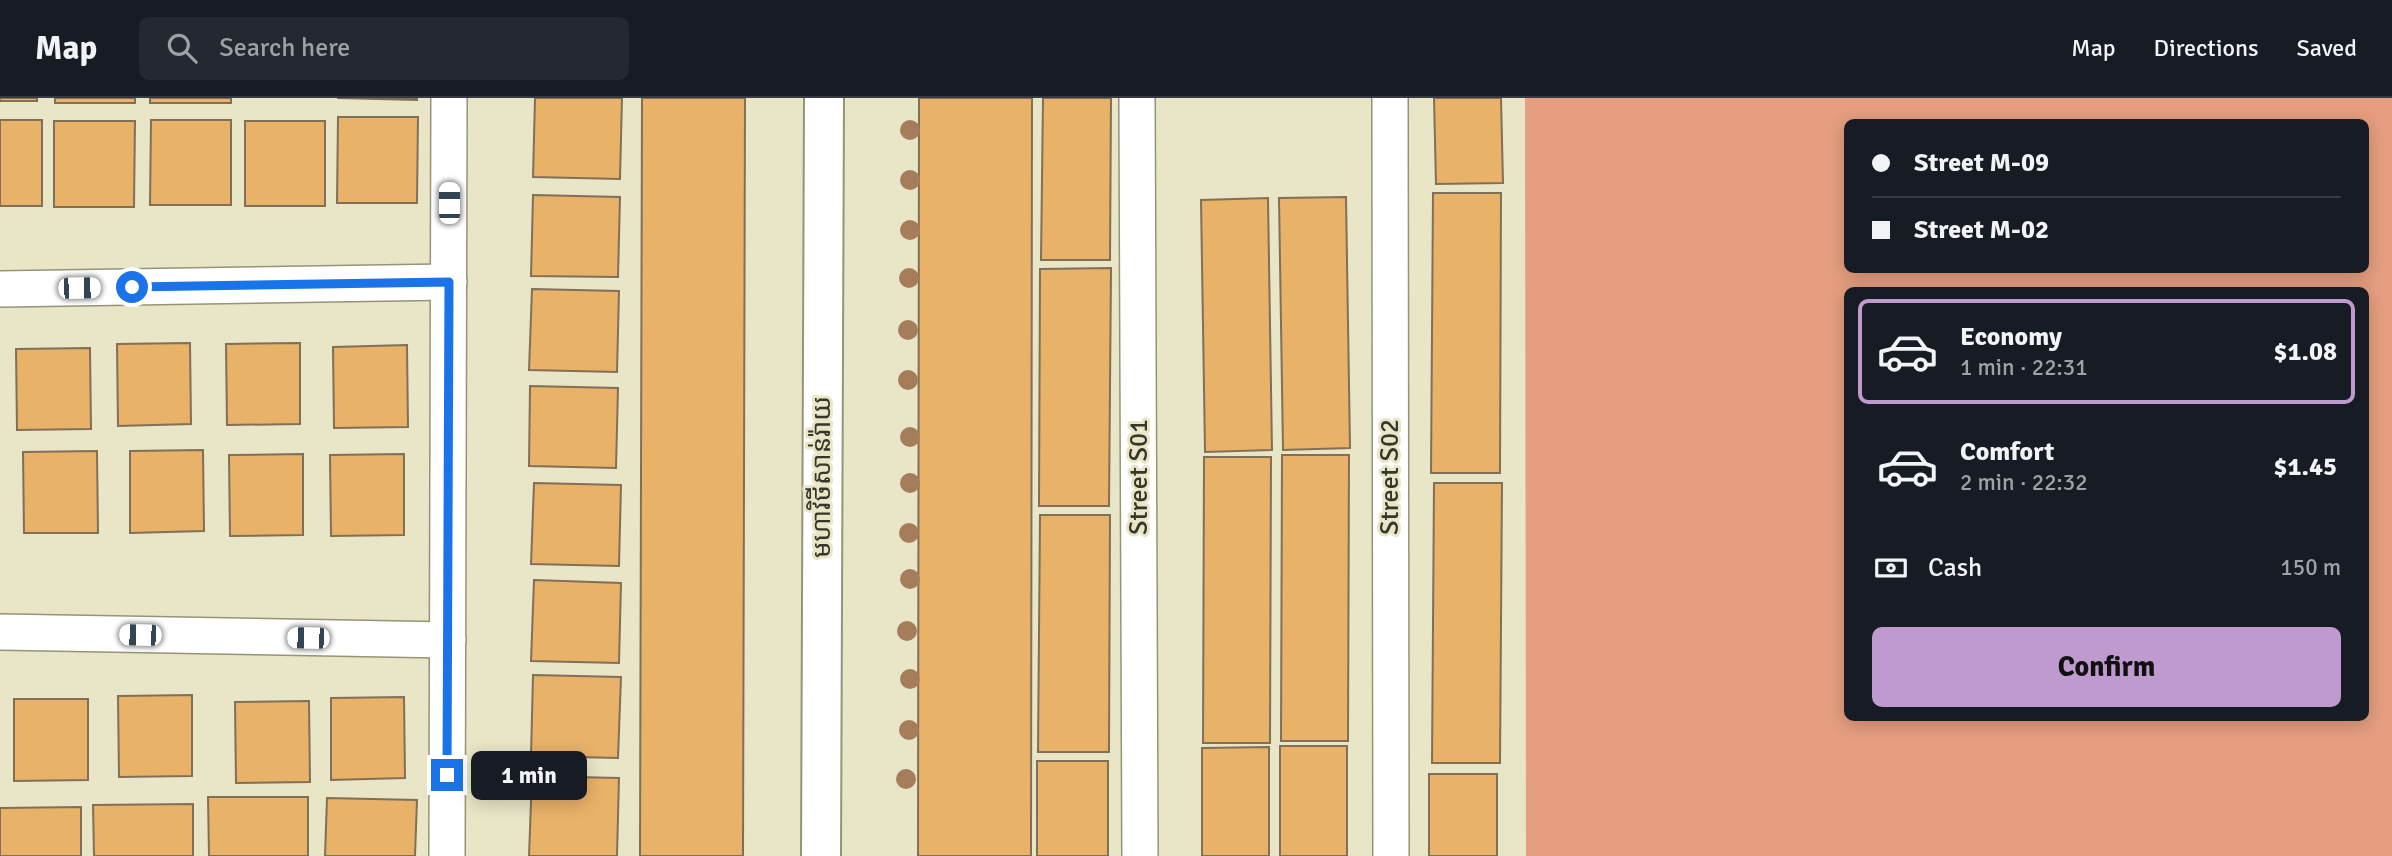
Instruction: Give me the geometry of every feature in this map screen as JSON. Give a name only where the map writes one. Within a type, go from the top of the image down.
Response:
[{"type":"street","points":[[447,856],[449,98]]},
{"type":"street","name":"មហាវិថីសាន់រ៉ាយ","points":[[821,856],[824,98]]},
{"type":"street","name":"Street S01","points":[[1137,98],[1140,856]]},
{"type":"street","name":"Street S02","points":[[1390,98],[1391,856]]},
{"type":"street","points":[[0,289],[449,282]]},
{"type":"street","points":[[0,632],[448,640]]},
{"type":"shaded area","points":[[1525,98],[2392,98],[2392,856],[1526,856]]},
{"type":"building","points":[[0,98],[37,98],[37,101],[0,101]]},
{"type":"building","points":[[55,98],[135,98],[135,103],[55,103]]},
{"type":"building","points":[[150,98],[231,98],[231,103],[150,103]]},
{"type":"building","points":[[337,98],[417,98],[417,100]]},
{"type":"building","points":[[535,98],[622,98],[620,179],[533,177]]},
{"type":"building","points":[[642,98],[745,98],[743,856],[640,856]]},
{"type":"building","points":[[919,98],[1032,98],[1031,856],[918,856]]},
{"type":"building","points":[[1043,98],[1111,98],[1110,260],[1041,260]]},
{"type":"building","points":[[1434,98],[1501,98],[1503,183],[1436,184]]},
{"type":"building","points":[[338,117],[418,117],[417,203],[337,203]]},
{"type":"building","points":[[0,120],[42,120],[42,206],[0,206]]},
{"type":"building","points":[[151,120],[231,120],[231,205],[150,205]]},
{"type":"building","points":[[54,121],[135,121],[134,207],[54,207]]},
{"type":"building","points":[[245,121],[325,121],[325,206],[245,206]]},
{"type":"building","points":[[1433,193],[1501,193],[1500,473],[1431,473]]},
{"type":"building","points":[[533,195],[620,197],[618,277],[531,276]]},
{"type":"building","points":[[1346,197],[1350,448],[1283,450],[1279,198]]},
{"type":"building","points":[[1268,198],[1272,450],[1205,452],[1201,200]]},
{"type":"building","points":[[1111,268],[1109,506],[1039,506],[1040,269]]},
{"type":"building","points":[[532,289],[619,291],[617,372],[529,370]]},
{"type":"building","points":[[190,343],[191,424],[118,426],[117,344]]},
{"type":"building","points":[[300,343],[300,424],[227,425],[226,344]]},
{"type":"building","points":[[407,345],[408,427],[334,428],[333,347]]},
{"type":"building","points":[[90,348],[91,429],[17,430],[16,349]]},
{"type":"building","points":[[530,386],[618,388],[616,468],[529,466]]},
{"type":"building","points":[[203,450],[204,531],[130,533],[130,451]]},
{"type":"building","points":[[97,451],[98,533],[24,533],[23,452]]},
{"type":"building","points":[[303,454],[303,535],[230,536],[229,455]]},
{"type":"building","points":[[404,454],[404,535],[331,536],[330,455]]},
{"type":"building","points":[[1282,455],[1349,455],[1348,741],[1281,741]]},
{"type":"building","points":[[1204,457],[1271,457],[1270,743],[1203,743]]},
{"type":"building","points":[[534,483],[621,485],[619,566],[531,564]]},
{"type":"building","points":[[1434,483],[1502,483],[1500,763],[1432,763]]},
{"type":"building","points":[[1040,515],[1110,515],[1109,752],[1038,752]]},
{"type":"building","points":[[534,580],[621,583],[619,663],[531,661]]},
{"type":"building","points":[[533,675],[621,677],[618,758],[531,756]]},
{"type":"building","points":[[192,695],[192,776],[119,777],[118,696]]},
{"type":"building","points":[[404,697],[405,778],[331,780],[331,698]]},
{"type":"building","points":[[14,699],[88,699],[88,780],[14,781]]},
{"type":"building","points":[[309,701],[310,782],[236,783],[235,702]]},
{"type":"building","points":[[1280,746],[1347,746],[1347,856],[1280,856]]},
{"type":"building","points":[[1269,747],[1269,856],[1202,856],[1202,748]]},
{"type":"building","points":[[1037,761],[1108,761],[1108,856],[1037,856]]},
{"type":"building","points":[[1429,774],[1497,774],[1497,856],[1429,856]]},
{"type":"building","points":[[532,776],[619,778],[617,856],[529,856]]},
{"type":"building","points":[[208,797],[308,797],[308,856],[209,856]]},
{"type":"building","points":[[327,798],[417,800],[415,856],[325,856]]},
{"type":"building","points":[[193,804],[193,856],[94,856],[93,805]]},
{"type":"building","points":[[81,807],[81,856],[0,856],[0,808]]},
{"type":"route","points":[[132,287],[449,282],[447,775]]}]
